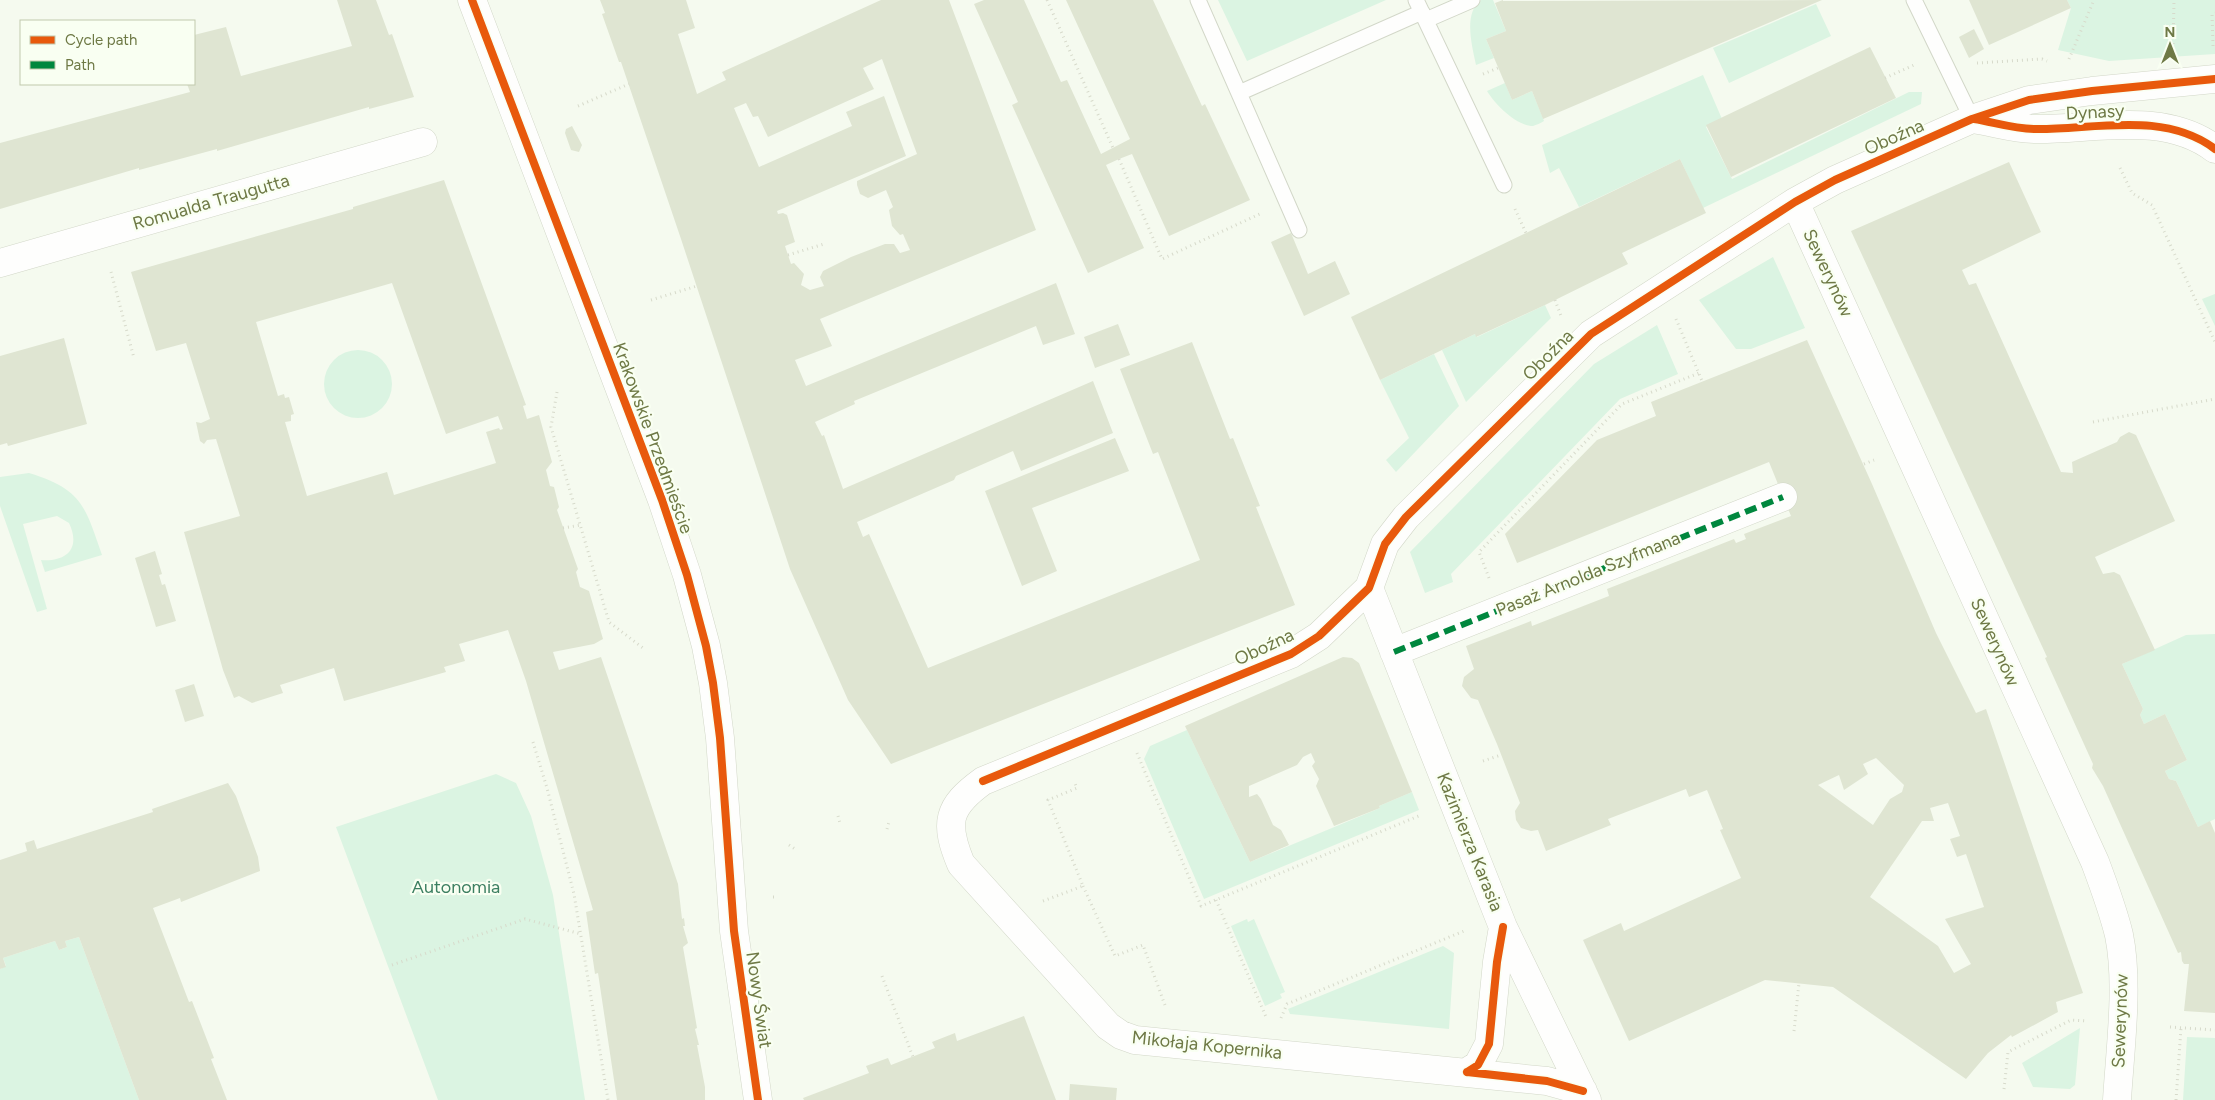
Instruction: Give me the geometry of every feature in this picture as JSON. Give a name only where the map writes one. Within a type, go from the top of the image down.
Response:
[{"type":"street","name":"Krakowskie Przedmieście","points":[[472,0],[662,500],[687,575],[706,646],[713,683],[720,738],[731,904]]},
{"type":"street","name":"Oboźna","points":[[983,780],[1291,654],[1319,636],[1368,588],[1385,544],[1406,517],[1591,334],[1795,202],[1836,180],[1972,119],[2029,100],[2092,91],[2215,79]]},
{"type":"street","name":"Dynasy","points":[[1972,119],[2036,130],[2137,124],[2172,129],[2202,139],[2215,148]]},
{"type":"street","name":"Romualda Traugutta","points":[[0,263],[423,142]]},
{"type":"street","name":"Sewerynów","points":[[1795,202],[2095,862],[2109,898],[2119,937],[2122,976],[2122,1024],[2116,1100]]},
{"type":"street","name":"Pasaż Arnolda Szyfmana","points":[[1394,652],[1783,497]]},
{"type":"street","name":"Kazimierza Karasia","points":[[1368,588],[1504,927],[1585,1096]]},
{"type":"street","name":"Mikołaja Kopernika","points":[[983,780],[963,796],[951,823],[952,839],[961,864],[1102,1019],[1121,1035],[1134,1040],[1547,1081],[1585,1096]]},
{"type":"street","name":"Nowy Świat","points":[[731,904],[758,1100]]},
{"type":"street","points":[[1467,1072],[1478,1064],[1489,1044],[1497,962],[1504,927]]},
{"type":"lane","points":[[1198,0],[1299,230]]},
{"type":"lane","points":[[1239,93],[1421,11],[1472,0]]},
{"type":"lane","points":[[1914,0],[1972,119]]},
{"type":"lane","points":[[1421,11],[1504,185]]},
{"type":"path","points":[[1047,0],[1113,148]]},
{"type":"path","points":[[2066,68],[2094,0]]},
{"type":"path","points":[[2172,55],[2174,0]]},
{"type":"path","points":[[2211,27],[2212,14],[2215,13]]},
{"type":"path","points":[[1971,63],[2042,59]]},
{"type":"path","points":[[1885,78],[1921,62]]},
{"type":"path","points":[[1481,75],[1498,68]]},
{"type":"path","points":[[578,106],[629,84]]},
{"type":"path","points":[[1119,159],[1162,259],[1263,213]]},
{"type":"path","points":[[2120,168],[2132,193],[2152,205],[2215,342]]},
{"type":"path","points":[[788,255],[824,244]]},
{"type":"path","points":[[111,272],[134,358]]},
{"type":"path","points":[[651,300],[697,286]]},
{"type":"path","points":[[1555,300],[1561,317]]},
{"type":"path","points":[[1675,316],[1702,381]]},
{"type":"path","points":[[1501,609],[1479,552],[1622,404],[1698,373]]},
{"type":"path","points":[[557,392],[551,426],[609,622],[643,648]]},
{"type":"path","points":[[2093,422],[2215,399]]},
{"type":"path","points":[[1864,464],[1874,460]]},
{"type":"path","points":[[563,528],[581,525]]},
{"type":"path","points":[[533,742],[547,788],[574,894],[608,1100]]},
{"type":"path","points":[[1137,752],[1201,906],[1426,813]]},
{"type":"path","points":[[1483,761],[1501,755]]},
{"type":"path","points":[[1073,779],[1077,788],[1048,800],[1083,886],[1115,956],[1143,945],[1169,1016]]},
{"type":"path","points":[[838,816],[840,823]]},
{"type":"path","points":[[886,828],[889,822]]},
{"type":"path","points":[[789,845],[795,849]]},
{"type":"path","points":[[1042,901],[1083,886]]},
{"type":"path","points":[[1036,894],[1049,908]]},
{"type":"path","points":[[773,897],[778,897]]},
{"type":"path","points":[[1216,900],[1266,1017]]},
{"type":"path","points":[[392,965],[525,919],[581,934]]},
{"type":"path","points":[[1461,923],[1467,937]]},
{"type":"path","points":[[1281,1018],[1287,1004],[1464,931]]},
{"type":"path","points":[[882,976],[913,1057]]},
{"type":"path","points":[[1794,1031],[1799,984]]},
{"type":"path","points":[[1256,1016],[1290,1019]]},
{"type":"path","points":[[2004,1088],[2008,1052],[2071,1020],[2089,1021]]},
{"type":"path","points":[[2170,1027],[2215,1030]]},
{"type":"path","points":[[2176,1100],[2181,1028]]},
{"type":"green space","points":[[1218,0],[1386,0],[1247,61]]},
{"type":"green space","points":[[1481,0],[1493,0],[1506,31],[1486,39],[1494,58],[1476,65],[1471,40],[1470,21],[1475,6]]},
{"type":"green space","points":[[2067,0],[2215,0],[2215,54],[2109,61],[2058,50],[2071,8]]},
{"type":"green space","points":[[1816,4],[1831,36],[1729,83],[1713,48]]},
{"type":"green space","points":[[1703,75],[1722,119],[1706,127],[1732,179],[1909,92],[1922,92],[1921,104],[1703,208],[1680,159],[1579,207],[1559,168],[1550,173],[1542,145]]},
{"type":"green space","points":[[1505,83],[1512,100],[1532,91],[1544,121],[1533,126],[1526,125],[1513,118],[1501,108],[1487,91]]},
{"type":"green space","points":[[1773,257],[1805,328],[1751,349],[1736,349],[1699,300]]},
{"type":"green space","points":[[2215,294],[2215,326],[2202,299]]},
{"type":"green space","points":[[1545,305],[1551,318],[1466,402],[1442,350],[1475,334],[1477,337]]},
{"type":"green space","points":[[1657,325],[1678,374],[1620,399],[1451,574],[1453,582],[1425,593],[1410,552],[1594,364]]},
{"type":"green space","points":[[358,350],[371,353],[382,360],[389,371],[392,384],[389,397],[382,408],[371,415],[358,418],[345,415],[334,408],[327,397],[324,384],[327,371],[334,360],[345,353]]},
{"type":"green space","points":[[1434,354],[1459,406],[1396,472],[1386,460],[1409,438],[1380,380]]},
{"type":"green space","points":[[29,473],[47,479],[71,493],[79,502],[91,524],[102,555],[45,572],[41,560],[58,559],[69,552],[72,546],[72,532],[69,523],[57,516],[23,524],[47,609],[37,612],[0,506],[0,477]]},
{"type":"green space","points":[[2215,634],[2215,819],[2198,827],[2176,781],[2169,779],[2165,771],[2187,760],[2165,714],[2144,724],[2140,715],[2143,709],[2122,664],[2186,635]]},
{"type":"green space","points":[[1187,730],[1250,862],[1380,808],[1379,806],[1412,792],[1419,810],[1204,899],[1144,759],[1150,746]]},
{"type":"green space","name":"Autonomia","points":[[496,774],[516,783],[531,816],[553,895],[585,1100],[438,1100],[336,827]]},
{"type":"green space","points":[[1247,919],[1248,922],[1254,919],[1285,992],[1280,994],[1282,998],[1265,1006],[1231,926]]},
{"type":"green space","points":[[79,937],[139,1100],[0,1100],[0,969],[6,966],[3,958],[55,941],[59,950],[67,947],[65,941]]},
{"type":"green space","points":[[1443,946],[1454,953],[1449,1029],[1290,1014],[1288,1009]]},
{"type":"green space","points":[[2080,1028],[2075,1085],[2070,1089],[2033,1087],[2022,1063]]},
{"type":"green space","points":[[2187,1037],[2215,1038],[2215,1100],[2183,1100]]},
{"type":"building","points":[[337,0],[376,0],[389,35],[392,34],[414,97],[369,109],[369,107],[217,151],[217,149],[139,170],[139,168],[0,209],[0,143],[190,92],[187,85],[195,85],[195,35],[226,27],[241,76],[352,46]]},
{"type":"building","points":[[600,0],[686,0],[695,28],[678,34],[697,94],[726,80],[722,72],[881,0],[949,0],[1036,230],[820,319],[832,346],[795,360],[806,386],[1056,283],[1075,334],[1043,345],[1036,326],[854,401],[855,404],[815,422],[822,436],[824,435],[843,489],[1093,381],[1113,433],[1021,471],[1013,451],[956,476],[954,480],[857,522],[863,537],[869,534],[928,668],[1200,560],[1158,452],[1153,454],[1120,369],[1192,342],[1230,439],[1233,438],[1260,506],[1256,507],[1295,605],[891,764],[848,700],[790,569],[681,239],[621,62],[619,62],[602,14],[605,13]],"holes":[[[882,59],[917,154],[857,181],[860,194],[868,198],[886,190],[893,207],[889,210],[892,226],[900,235],[903,234],[910,250],[900,253],[894,244],[885,244],[851,257],[823,271],[820,277],[824,286],[810,290],[801,285],[804,274],[794,263],[791,264],[785,246],[795,242],[787,215],[783,213],[778,214],[777,211],[906,156],[884,96],[846,112],[852,126],[759,167],[734,108],[746,103],[753,117],[758,116],[768,137],[874,89],[863,68]]]},
{"type":"building","points":[[984,0],[1024,0],[1061,82],[1067,80],[1101,154],[1130,139],[1066,0],[1153,0],[1202,106],[1205,104],[1250,200],[1169,236],[1132,154],[1119,159],[1106,165],[1144,248],[1088,273],[1012,105],[1018,102],[974,4]]},
{"type":"building","points":[[1503,0],[1822,0],[1543,119],[1532,91],[1512,100],[1486,39],[1506,31],[1495,3]]},
{"type":"building","points":[[1969,0],[2067,0],[2071,8],[1989,45]]},
{"type":"building","points":[[1974,29],[1984,49],[1969,58],[1959,37]]},
{"type":"building","points":[[1870,47],[1896,98],[1731,177],[1706,125]]},
{"type":"building","points":[[572,126],[582,145],[579,152],[571,150],[565,133],[566,129]]},
{"type":"building","points":[[1680,159],[1706,213],[1622,253],[1628,264],[1545,305],[1476,337],[1475,334],[1380,380],[1351,317]]},
{"type":"building","points":[[2009,162],[2041,232],[1962,270],[1969,285],[1976,283],[2061,472],[2073,473],[2072,462],[2117,442],[2120,437],[2129,432],[2136,435],[2175,521],[2095,557],[2103,574],[2114,572],[2120,575],[2155,650],[2122,664],[2143,709],[2140,715],[2144,724],[2165,714],[2187,760],[2165,771],[2169,779],[2176,781],[2198,827],[2210,821],[2215,833],[2215,1013],[2184,1011],[2189,964],[2184,964],[2181,952],[2178,953],[2103,786],[2092,768],[2093,764],[2045,658],[2047,657],[1851,231]]},
{"type":"building","points":[[444,180],[526,405],[523,406],[527,419],[539,415],[552,462],[546,470],[550,486],[554,487],[559,507],[557,510],[578,569],[576,572],[580,587],[589,591],[603,639],[594,644],[553,652],[559,670],[601,657],[678,884],[682,919],[684,918],[685,926],[683,926],[688,943],[683,947],[697,1028],[695,1029],[705,1087],[705,1100],[617,1100],[598,973],[595,974],[586,912],[593,910],[526,681],[508,630],[459,644],[465,661],[444,667],[446,672],[344,701],[334,668],[280,685],[283,693],[252,703],[239,696],[234,698],[223,670],[184,532],[240,516],[216,439],[207,440],[204,444],[200,441],[196,422],[201,423],[210,419],[186,343],[156,351],[131,272],[353,209],[353,207]],"holes":[[[392,283],[446,434],[498,416],[503,429],[500,430],[499,428],[486,432],[496,463],[394,495],[387,472],[307,496],[285,422],[291,421],[291,415],[294,414],[289,397],[285,398],[284,394],[278,396],[256,322]]]},
{"type":"building","points":[[1291,233],[1308,274],[1335,261],[1350,294],[1304,316],[1271,242]]},
{"type":"building","points":[[1118,324],[1130,355],[1095,368],[1084,337]]},
{"type":"building","points":[[64,338],[87,424],[8,446],[7,443],[0,445],[0,356]]},
{"type":"building","points":[[1807,340],[1936,633],[1976,713],[1986,709],[2083,993],[2056,1002],[2058,1012],[2012,1037],[2011,1035],[1988,1053],[1966,1079],[1833,987],[1765,980],[1629,1041],[1583,940],[1621,923],[1624,931],[1741,878],[1720,830],[1723,829],[1707,790],[1689,797],[1686,789],[1608,819],[1611,825],[1546,851],[1538,830],[1531,831],[1521,828],[1516,820],[1515,811],[1520,803],[1497,744],[1478,700],[1471,698],[1462,686],[1464,677],[1474,669],[1466,646],[1531,621],[1532,626],[1609,596],[1607,589],[1734,539],[1736,543],[1746,539],[1744,534],[1791,516],[1769,462],[1517,563],[1505,534],[1597,440],[1656,416],[1651,402]],"holes":[[[1876,758],[1904,785],[1902,792],[1890,799],[1873,825],[1818,785],[1839,775],[1844,790],[1868,774],[1863,764]],[[1948,803],[1960,836],[1950,839],[1957,857],[1966,854],[1984,907],[1945,919],[1971,964],[1954,973],[1938,946],[1870,897],[1922,821],[1934,821],[1930,808]]]},
{"type":"building","points":[[1115,438],[1129,471],[1032,508],[1057,571],[1022,586],[985,491]]},
{"type":"building","points":[[155,551],[162,574],[159,575],[162,585],[165,584],[176,621],[156,627],[135,558]]},
{"type":"building","points":[[1343,657],[1352,658],[1359,663],[1412,792],[1379,806],[1380,808],[1334,826],[1316,786],[1319,779],[1312,766],[1315,762],[1311,753],[1303,757],[1297,765],[1249,786],[1249,797],[1257,794],[1273,825],[1281,830],[1289,845],[1250,862],[1185,726]]},
{"type":"building","points":[[194,684],[204,716],[185,722],[175,690]]},
{"type":"building","points":[[228,783],[236,796],[258,857],[260,871],[181,902],[180,898],[153,908],[189,1002],[192,1001],[214,1058],[211,1059],[227,1100],[139,1100],[79,937],[65,941],[67,947],[59,950],[55,941],[3,958],[6,967],[0,969],[0,860],[27,851],[25,843],[34,840],[37,849],[153,812],[152,809]]},
{"type":"building","points":[[1024,1016],[1056,1100],[804,1100],[803,1098],[869,1073],[866,1066],[888,1058],[891,1065],[935,1048],[932,1042],[955,1033],[957,1041]]},
{"type":"building","points":[[1070,1084],[1117,1088],[1116,1100],[1069,1100]]},
{"type":"marked path","points":[[1394,652],[1783,497]]},
{"type":"cycle path","points":[[472,0],[662,500],[687,575],[706,646],[720,738],[734,931],[758,1100]]},
{"type":"cycle path","points":[[983,781],[1291,654],[1319,636],[1369,588],[1385,544],[1406,517],[1591,334],[1795,202],[1835,180],[1972,119],[2029,100],[2092,91],[2215,79]]},
{"type":"cycle path","points":[[1974,119],[2031,129],[2107,125],[2152,126],[2174,130],[2195,137],[2215,149]]},
{"type":"cycle path","points":[[1467,1072],[1478,1065],[1489,1044],[1497,962],[1503,927]]},
{"type":"cycle path","points":[[1467,1072],[1547,1081],[1583,1091]]}]
